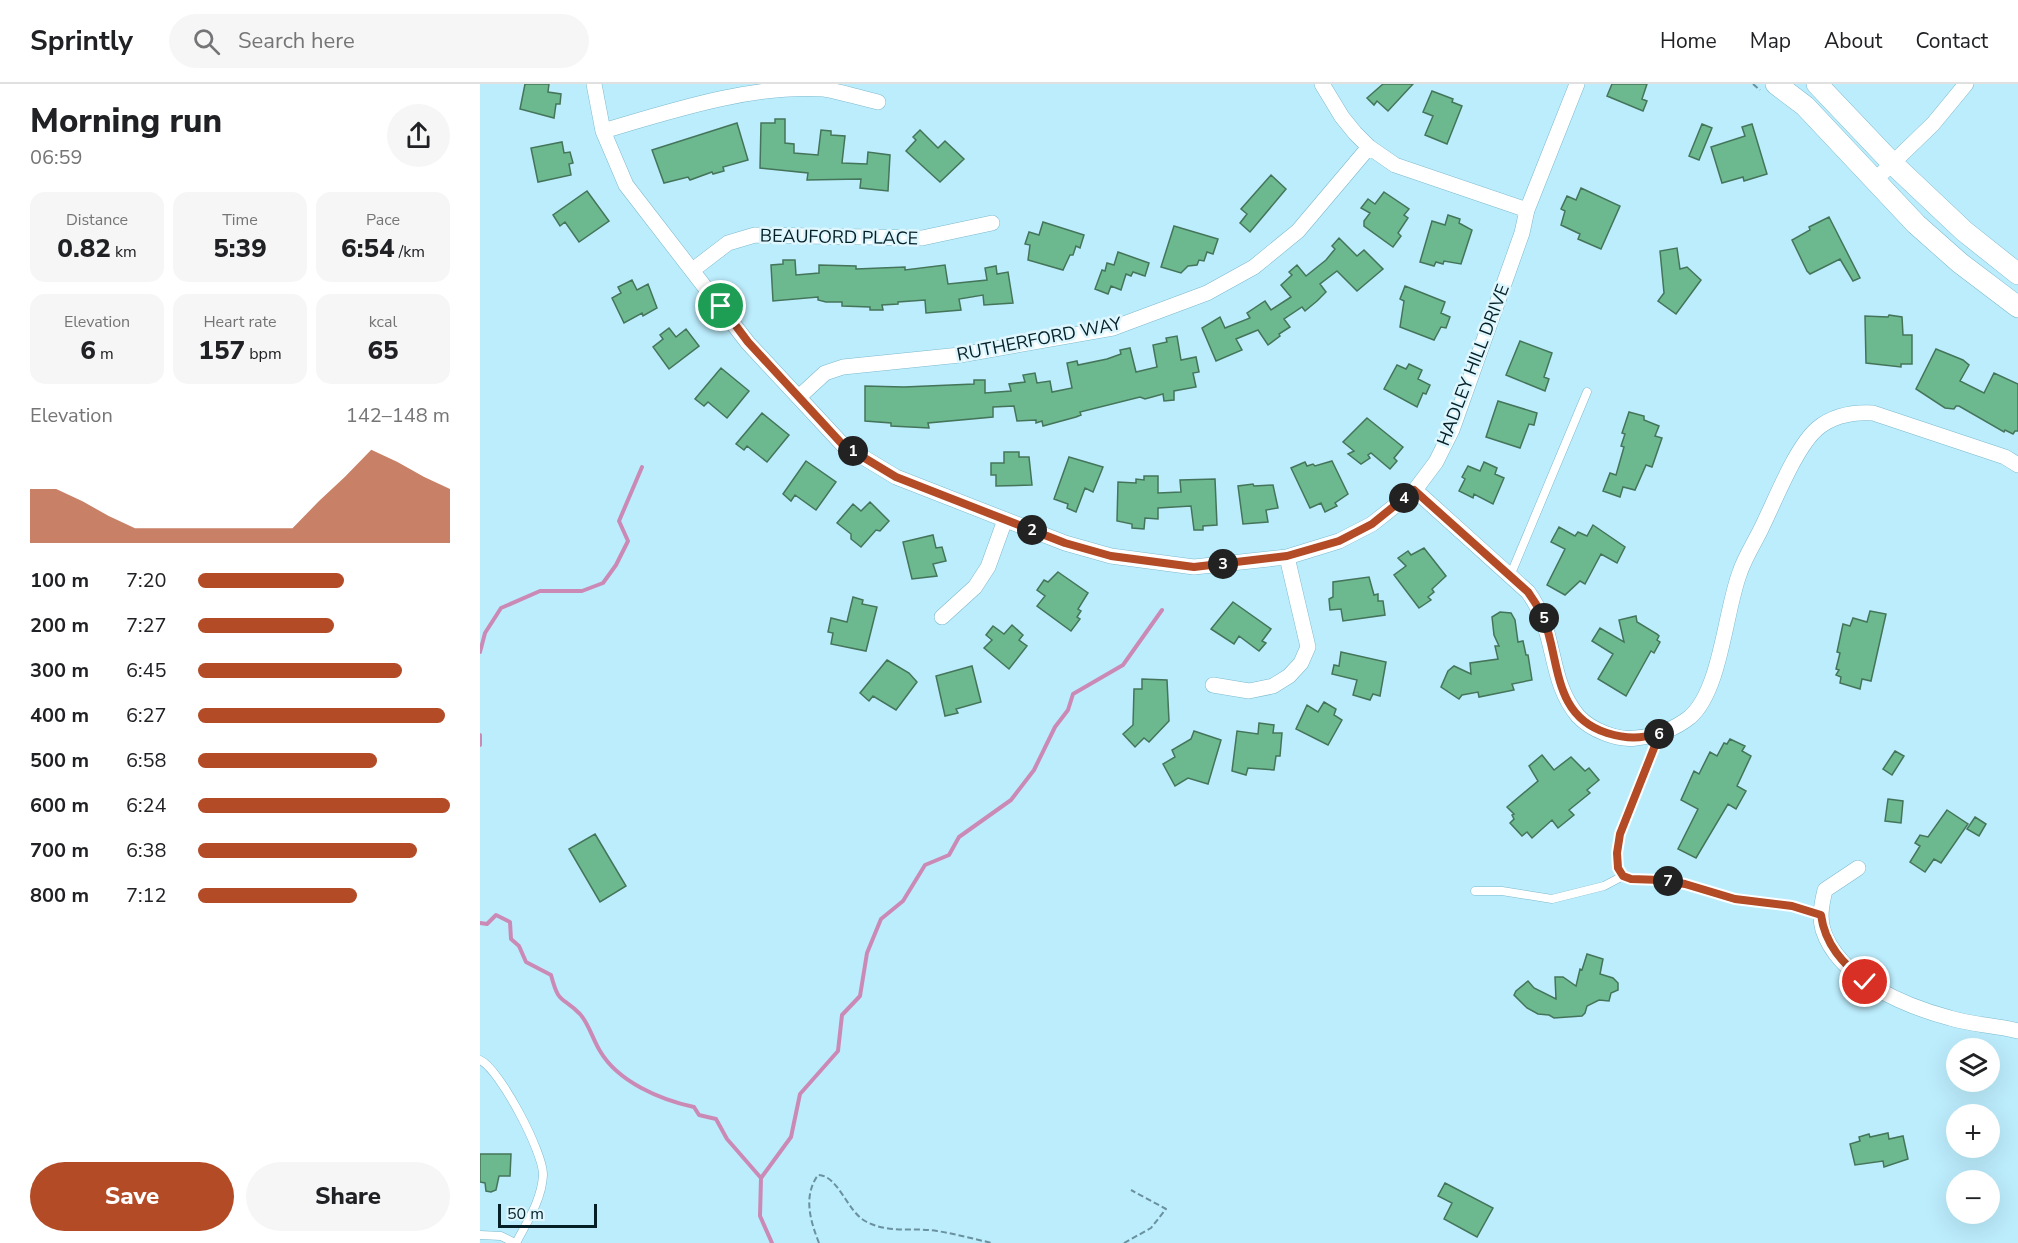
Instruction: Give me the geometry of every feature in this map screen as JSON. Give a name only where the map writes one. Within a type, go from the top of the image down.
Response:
[{"type":"main road","points":[[1776,84],[1805,106],[1916,224],[1960,263],[2018,307]]},
{"type":"main road","points":[[1817,84],[1893,164],[1972,239],[2018,274]]},
{"type":"street","name":"HADLEY HILL DRIVE","points":[[594,84],[603,131],[626,185],[694,269],[748,342],[843,445],[896,477],[1065,543],[1111,556],[1194,567],[1287,556],[1339,541],[1372,524],[1414,490],[1436,462],[1452,430],[1522,233],[1527,210],[1577,84]]},
{"type":"street","points":[[1322,84],[1342,117],[1369,147],[1395,165],[1527,210]]},
{"type":"street","points":[[1874,181],[1933,124],[1966,84]]},
{"type":"street","points":[[603,131],[711,100],[789,88],[823,89],[878,102]]},
{"type":"street","name":"RUTHERFORD WAY","points":[[800,396],[825,373],[843,367],[960,355],[1113,328],[1207,293],[1254,267],[1298,231],[1369,147]]},
{"type":"street","name":"BEAUFORD PLACE","points":[[694,269],[728,243],[755,235],[922,238],[992,223]]},
{"type":"street","points":[[1414,490],[1528,592],[1540,608],[1562,693],[1580,718],[1598,730],[1628,739],[1660,733],[1691,716],[1711,686],[1740,572],[1791,469],[1807,440],[1817,429],[1832,419],[1853,412],[1873,413],[2004,457],[2018,465]]},
{"type":"street","points":[[942,617],[975,587],[988,567],[1005,520]]},
{"type":"street","points":[[1212,685],[1249,691],[1273,686],[1289,676],[1301,663],[1308,647],[1287,556]]},
{"type":"street","points":[[1858,868],[1826,890],[1821,915],[1823,930],[1832,949],[1846,966],[1865,982],[1900,1000],[1951,1019],[2018,1031]]},
{"type":"lane","points":[[1510,576],[1587,392]]},
{"type":"lane","points":[[1660,733],[1620,834],[1617,853],[1618,868],[1623,876],[1631,879],[1685,884],[1735,899],[1792,906],[1821,915]]},
{"type":"lane","points":[[1475,891],[1502,891],[1552,899],[1604,886],[1623,876]]},
{"type":"lane","points":[[480,1060],[497,1075],[507,1090],[542,1161],[541,1190],[515,1243],[501,1236],[480,1235]]},
{"type":"path","points":[[819,1243],[809,1216],[811,1185],[818,1175],[824,1175],[833,1181],[852,1211],[865,1221],[886,1230],[936,1231],[992,1243]]},
{"type":"path","points":[[1124,1243],[1151,1228],[1166,1209],[1131,1190]]},
{"type":"building","points":[[525,84],[549,84],[548,92],[561,94],[560,104],[556,104],[554,118],[520,109]]},
{"type":"building","points":[[1383,84],[1413,84],[1388,111],[1377,101],[1374,105],[1367,98]]},
{"type":"building","points":[[1612,84],[1647,84],[1642,99],[1647,101],[1643,111],[1607,96]]},
{"type":"building","points":[[1432,91],[1453,99],[1452,102],[1462,106],[1447,144],[1425,135],[1433,116],[1423,112]]},
{"type":"building","points":[[775,119],[785,119],[785,143],[794,144],[794,153],[818,155],[821,130],[831,131],[831,135],[845,136],[842,163],[867,164],[868,152],[890,155],[888,191],[860,188],[861,179],[807,180],[808,173],[760,168],[761,123],[775,123]]},
{"type":"building","points":[[737,123],[748,160],[723,167],[724,171],[713,174],[712,172],[690,180],[688,177],[664,183],[652,150]]},
{"type":"building","points":[[1702,124],[1712,128],[1699,160],[1689,156]]},
{"type":"building","points":[[1752,124],[1767,174],[1744,181],[1743,177],[1722,183],[1711,147],[1745,136],[1742,127]]},
{"type":"building","points":[[920,130],[938,148],[945,141],[964,159],[940,182],[906,151],[916,140],[913,137]]},
{"type":"building","points":[[562,142],[564,153],[570,152],[573,163],[569,164],[571,175],[538,182],[531,148]]},
{"type":"building","points":[[1271,175],[1286,189],[1250,232],[1240,223],[1247,214],[1241,209]]},
{"type":"building","points":[[1581,188],[1620,206],[1601,249],[1578,239],[1580,234],[1561,225],[1565,211],[1561,209],[1567,196],[1576,200]]},
{"type":"building","points":[[587,191],[609,221],[579,242],[565,222],[560,226],[553,215]]},
{"type":"building","points":[[1384,192],[1409,209],[1404,215],[1408,218],[1398,233],[1401,236],[1393,247],[1364,226],[1364,221],[1370,213],[1361,208],[1368,199],[1375,204]]},
{"type":"building","points":[[1448,215],[1460,219],[1459,223],[1472,230],[1461,264],[1444,261],[1443,264],[1436,262],[1434,266],[1420,262],[1432,221],[1445,225]]},
{"type":"building","points":[[1829,217],[1860,278],[1853,281],[1840,259],[1810,274],[1807,271],[1792,240],[1810,230],[1809,227]]},
{"type":"building","points":[[1043,222],[1084,235],[1080,248],[1076,246],[1063,270],[1028,260],[1030,245],[1025,244],[1029,232],[1039,235]]},
{"type":"building","points":[[1174,226],[1218,239],[1213,254],[1207,252],[1204,261],[1199,260],[1197,265],[1188,266],[1181,273],[1161,267]]},
{"type":"building","points":[[1339,238],[1357,256],[1364,250],[1383,269],[1357,291],[1337,271],[1320,284],[1326,292],[1305,311],[1302,307],[1284,319],[1290,327],[1268,345],[1258,330],[1236,339],[1242,350],[1216,361],[1202,328],[1220,317],[1225,328],[1250,318],[1247,313],[1265,301],[1271,310],[1291,297],[1281,285],[1292,275],[1289,272],[1297,265],[1306,276],[1326,260],[1335,249],[1332,246]]},
{"type":"building","points":[[1677,248],[1680,269],[1687,267],[1701,280],[1676,314],[1658,301],[1664,293],[1660,251]]},
{"type":"building","points":[[1118,252],[1149,263],[1145,276],[1133,272],[1131,276],[1126,274],[1121,290],[1111,286],[1108,294],[1095,289],[1102,270],[1105,271],[1107,263],[1114,265]]},
{"type":"building","points":[[783,260],[795,260],[796,275],[819,273],[819,265],[856,266],[856,269],[905,267],[905,270],[945,265],[948,284],[987,280],[985,268],[996,266],[997,274],[1008,272],[1013,303],[984,305],[983,295],[959,299],[961,310],[926,313],[925,300],[882,305],[883,310],[842,306],[842,302],[826,302],[818,300],[818,297],[773,301],[771,265],[783,264]]},
{"type":"building","points":[[632,280],[637,290],[648,284],[657,308],[624,323],[612,298],[621,293],[618,287]]},
{"type":"building","points":[[1405,286],[1445,302],[1441,313],[1450,317],[1446,328],[1441,327],[1434,340],[1400,327],[1404,301],[1400,299]]},
{"type":"building","points":[[1889,315],[1902,317],[1903,335],[1912,335],[1912,364],[1901,364],[1901,367],[1866,363],[1865,316],[1888,317]]},
{"type":"building","points":[[669,328],[676,337],[686,329],[699,346],[669,369],[653,347],[663,339],[660,335]]},
{"type":"building","points":[[1177,336],[1181,360],[1196,357],[1199,372],[1193,373],[1196,387],[1174,391],[1174,400],[1164,401],[1163,394],[1145,399],[1140,397],[1080,412],[1081,415],[1076,417],[1043,426],[1042,421],[1036,423],[1036,420],[1017,421],[1014,406],[993,407],[993,417],[928,423],[929,428],[891,426],[891,423],[865,421],[865,386],[974,384],[974,380],[985,380],[985,393],[1011,391],[1009,384],[1025,382],[1023,375],[1035,373],[1037,383],[1050,381],[1052,392],[1072,388],[1067,363],[1077,361],[1078,365],[1107,359],[1121,354],[1120,350],[1130,348],[1136,372],[1157,367],[1153,345],[1167,342],[1166,338]]},
{"type":"building","points":[[1520,341],[1552,353],[1544,377],[1549,379],[1545,391],[1506,375]]},
{"type":"building","points":[[1936,349],[1963,360],[1969,365],[1960,381],[1984,393],[1994,373],[2018,384],[2018,431],[2013,434],[2005,430],[2004,432],[1959,406],[1954,409],[1945,408],[1916,389]]},
{"type":"building","points":[[1409,364],[1422,370],[1418,379],[1430,385],[1426,394],[1423,393],[1417,407],[1384,389],[1397,365],[1406,369]]},
{"type":"building","points":[[721,368],[749,391],[727,418],[708,402],[704,406],[695,399]]},
{"type":"building","points":[[1498,401],[1537,413],[1534,425],[1529,424],[1520,448],[1486,437]]},
{"type":"building","points":[[1629,412],[1644,416],[1644,420],[1659,426],[1655,436],[1662,438],[1652,467],[1646,465],[1635,490],[1623,487],[1620,497],[1603,491],[1610,473],[1616,475],[1624,447],[1621,446],[1625,434],[1622,433]]},
{"type":"building","points":[[762,413],[789,435],[767,462],[747,446],[744,450],[736,444]]},
{"type":"building","points":[[1367,418],[1403,447],[1394,458],[1397,461],[1390,469],[1371,453],[1368,455],[1370,458],[1361,464],[1348,454],[1354,451],[1343,442]]},
{"type":"building","points":[[1004,452],[1019,452],[1019,457],[1029,457],[1032,485],[996,486],[996,475],[991,475],[991,463],[1004,463]]},
{"type":"building","points":[[1069,457],[1103,467],[1093,492],[1085,488],[1076,512],[1067,508],[1068,504],[1054,499]]},
{"type":"building","points":[[806,461],[836,482],[816,510],[795,495],[791,501],[783,494]]},
{"type":"building","points":[[1332,461],[1348,494],[1335,503],[1337,506],[1325,512],[1321,503],[1310,508],[1291,468],[1305,462],[1307,466],[1313,464],[1315,466]]},
{"type":"building","points":[[1484,462],[1497,468],[1495,474],[1504,478],[1493,504],[1474,494],[1473,498],[1459,491],[1465,479],[1462,477],[1468,466],[1480,471]]},
{"type":"building","points":[[1144,476],[1158,476],[1158,493],[1181,492],[1180,480],[1215,479],[1217,525],[1203,526],[1203,530],[1194,530],[1191,506],[1158,508],[1158,519],[1145,518],[1144,529],[1132,528],[1132,524],[1117,521],[1118,482],[1136,483],[1136,479],[1144,480]]},
{"type":"building","points":[[1253,484],[1254,486],[1273,485],[1278,508],[1266,510],[1268,522],[1243,524],[1238,486]]},
{"type":"building","points":[[870,502],[889,521],[880,531],[876,530],[861,547],[851,539],[851,534],[837,523],[853,504],[861,511]]},
{"type":"building","points":[[1593,525],[1625,547],[1617,563],[1601,554],[1585,584],[1580,581],[1565,595],[1547,585],[1565,549],[1551,542],[1559,527],[1575,536],[1578,532],[1587,536]]},
{"type":"building","points":[[933,535],[936,548],[942,547],[946,561],[933,564],[937,576],[912,579],[903,542]]},
{"type":"building","points":[[1424,548],[1446,576],[1432,589],[1434,592],[1428,597],[1431,600],[1419,608],[1394,575],[1406,566],[1398,558],[1408,551],[1411,555]]},
{"type":"building","points":[[1058,572],[1088,593],[1078,609],[1081,611],[1077,617],[1080,619],[1071,631],[1037,606],[1045,596],[1037,590],[1044,580],[1048,582]]},
{"type":"building","points":[[1369,577],[1374,595],[1378,594],[1378,601],[1383,601],[1385,615],[1343,621],[1341,609],[1330,610],[1329,599],[1333,597],[1333,582]]},
{"type":"building","points":[[853,597],[863,600],[862,604],[877,607],[866,651],[831,644],[833,633],[828,632],[831,618],[847,622]]},
{"type":"building","points":[[1233,602],[1271,629],[1262,641],[1266,643],[1259,651],[1239,636],[1234,644],[1211,629]]},
{"type":"building","points":[[1870,611],[1886,614],[1871,681],[1862,679],[1860,689],[1840,683],[1841,677],[1836,675],[1839,670],[1836,669],[1840,653],[1837,652],[1843,624],[1850,626],[1853,618],[1867,622]]},
{"type":"building","points":[[1500,612],[1511,613],[1515,620],[1518,642],[1523,641],[1532,680],[1512,684],[1514,690],[1479,697],[1478,692],[1462,695],[1459,699],[1441,687],[1448,671],[1454,666],[1471,674],[1470,663],[1498,659],[1495,646],[1499,646],[1494,635],[1492,617]]},
{"type":"building","points":[[1636,616],[1637,622],[1659,636],[1657,640],[1660,642],[1654,653],[1651,651],[1626,696],[1598,679],[1613,654],[1592,641],[1600,628],[1624,642],[1619,620]]},
{"type":"building","points":[[1012,625],[1023,635],[1019,640],[1027,646],[1009,669],[984,648],[992,640],[986,635],[993,626],[1004,634]]},
{"type":"building","points":[[1341,652],[1386,662],[1380,696],[1373,694],[1370,700],[1353,695],[1357,680],[1332,674],[1334,665],[1339,666]]},
{"type":"building","points":[[887,660],[909,673],[917,682],[896,710],[873,696],[869,701],[860,693]]},
{"type":"building","points":[[972,666],[981,702],[956,709],[958,713],[945,716],[936,676]]},
{"type":"building","points":[[1142,679],[1167,680],[1169,721],[1149,742],[1144,738],[1135,747],[1123,734],[1133,725],[1134,689],[1142,689]]},
{"type":"building","points":[[1324,702],[1336,709],[1334,715],[1342,720],[1328,745],[1296,729],[1307,705],[1318,712]]},
{"type":"building","points":[[1259,723],[1274,725],[1273,733],[1282,733],[1280,756],[1276,756],[1274,770],[1248,768],[1246,775],[1232,771],[1237,731],[1258,734]]},
{"type":"building","points":[[1194,731],[1221,740],[1208,784],[1188,778],[1175,786],[1163,764],[1175,757],[1172,750],[1191,739]]},
{"type":"building","points":[[1730,739],[1745,746],[1742,751],[1751,756],[1737,786],[1746,791],[1736,809],[1728,804],[1696,858],[1678,849],[1698,809],[1681,800],[1694,771],[1699,774],[1710,752],[1717,756],[1724,743],[1727,744]]},
{"type":"building","points":[[1895,751],[1904,756],[1892,775],[1883,769]]},
{"type":"building","points":[[1542,755],[1554,770],[1571,757],[1585,771],[1589,768],[1599,780],[1587,790],[1590,793],[1569,810],[1574,815],[1558,828],[1552,820],[1532,838],[1527,832],[1522,836],[1510,823],[1514,819],[1512,815],[1514,814],[1507,807],[1538,781],[1529,766]]},
{"type":"building","points":[[1888,799],[1903,801],[1901,823],[1885,821]]},
{"type":"building","points":[[1947,810],[1968,824],[1941,863],[1934,859],[1925,872],[1910,862],[1920,846],[1915,843],[1920,835],[1928,837]]},
{"type":"building","points":[[1975,817],[1986,824],[1979,836],[1967,829]]},
{"type":"building","points":[[595,834],[626,886],[600,902],[569,849]]},
{"type":"building","points":[[1587,954],[1603,959],[1600,974],[1613,978],[1618,983],[1618,990],[1611,993],[1609,1001],[1599,1000],[1587,1006],[1582,1016],[1554,1018],[1538,1014],[1527,1008],[1514,995],[1528,981],[1534,988],[1556,999],[1555,977],[1563,977],[1576,986]]},
{"type":"building","points":[[1888,1133],[1889,1139],[1903,1136],[1908,1159],[1884,1167],[1883,1161],[1855,1165],[1850,1144],[1860,1141],[1859,1137],[1869,1134],[1870,1137]]},
{"type":"building","points":[[480,1154],[511,1154],[510,1176],[499,1176],[496,1190],[491,1192],[486,1191],[485,1183],[480,1182]]},
{"type":"building","points":[[1445,1183],[1493,1208],[1477,1237],[1444,1219],[1452,1203],[1438,1196]]},
{"type":"waterway","points":[[480,652],[485,633],[501,608],[540,591],[582,591],[603,583],[616,565],[628,541],[619,521],[642,467]]},
{"type":"waterway","points":[[761,1178],[791,1137],[800,1094],[838,1051],[842,1015],[860,996],[867,953],[881,919],[903,901],[925,865],[949,855],[959,837],[1011,800],[1034,770],[1055,727],[1068,710],[1073,694],[1123,665],[1162,610]]},
{"type":"waterway","points":[[480,735],[480,745]]},
{"type":"waterway","points":[[480,923],[487,924],[496,915],[510,922],[511,939],[519,946],[526,962],[551,975],[559,996],[583,1018],[608,1062],[641,1088],[668,1100],[694,1107],[699,1115],[716,1119],[727,1139],[761,1178]]},
{"type":"waterway","points":[[761,1178],[760,1216],[772,1243]]},
{"type":"route","points":[[721,306],[748,342],[843,445],[896,477],[1065,543],[1111,556],[1194,567],[1287,556],[1339,541],[1372,524],[1414,490],[1528,592],[1540,608],[1562,693],[1580,718],[1598,730],[1628,739],[1660,733],[1620,834],[1617,853],[1618,868],[1623,876],[1631,879],[1685,884],[1735,899],[1792,906],[1821,915],[1823,930],[1832,949],[1846,966],[1865,982]]}]
